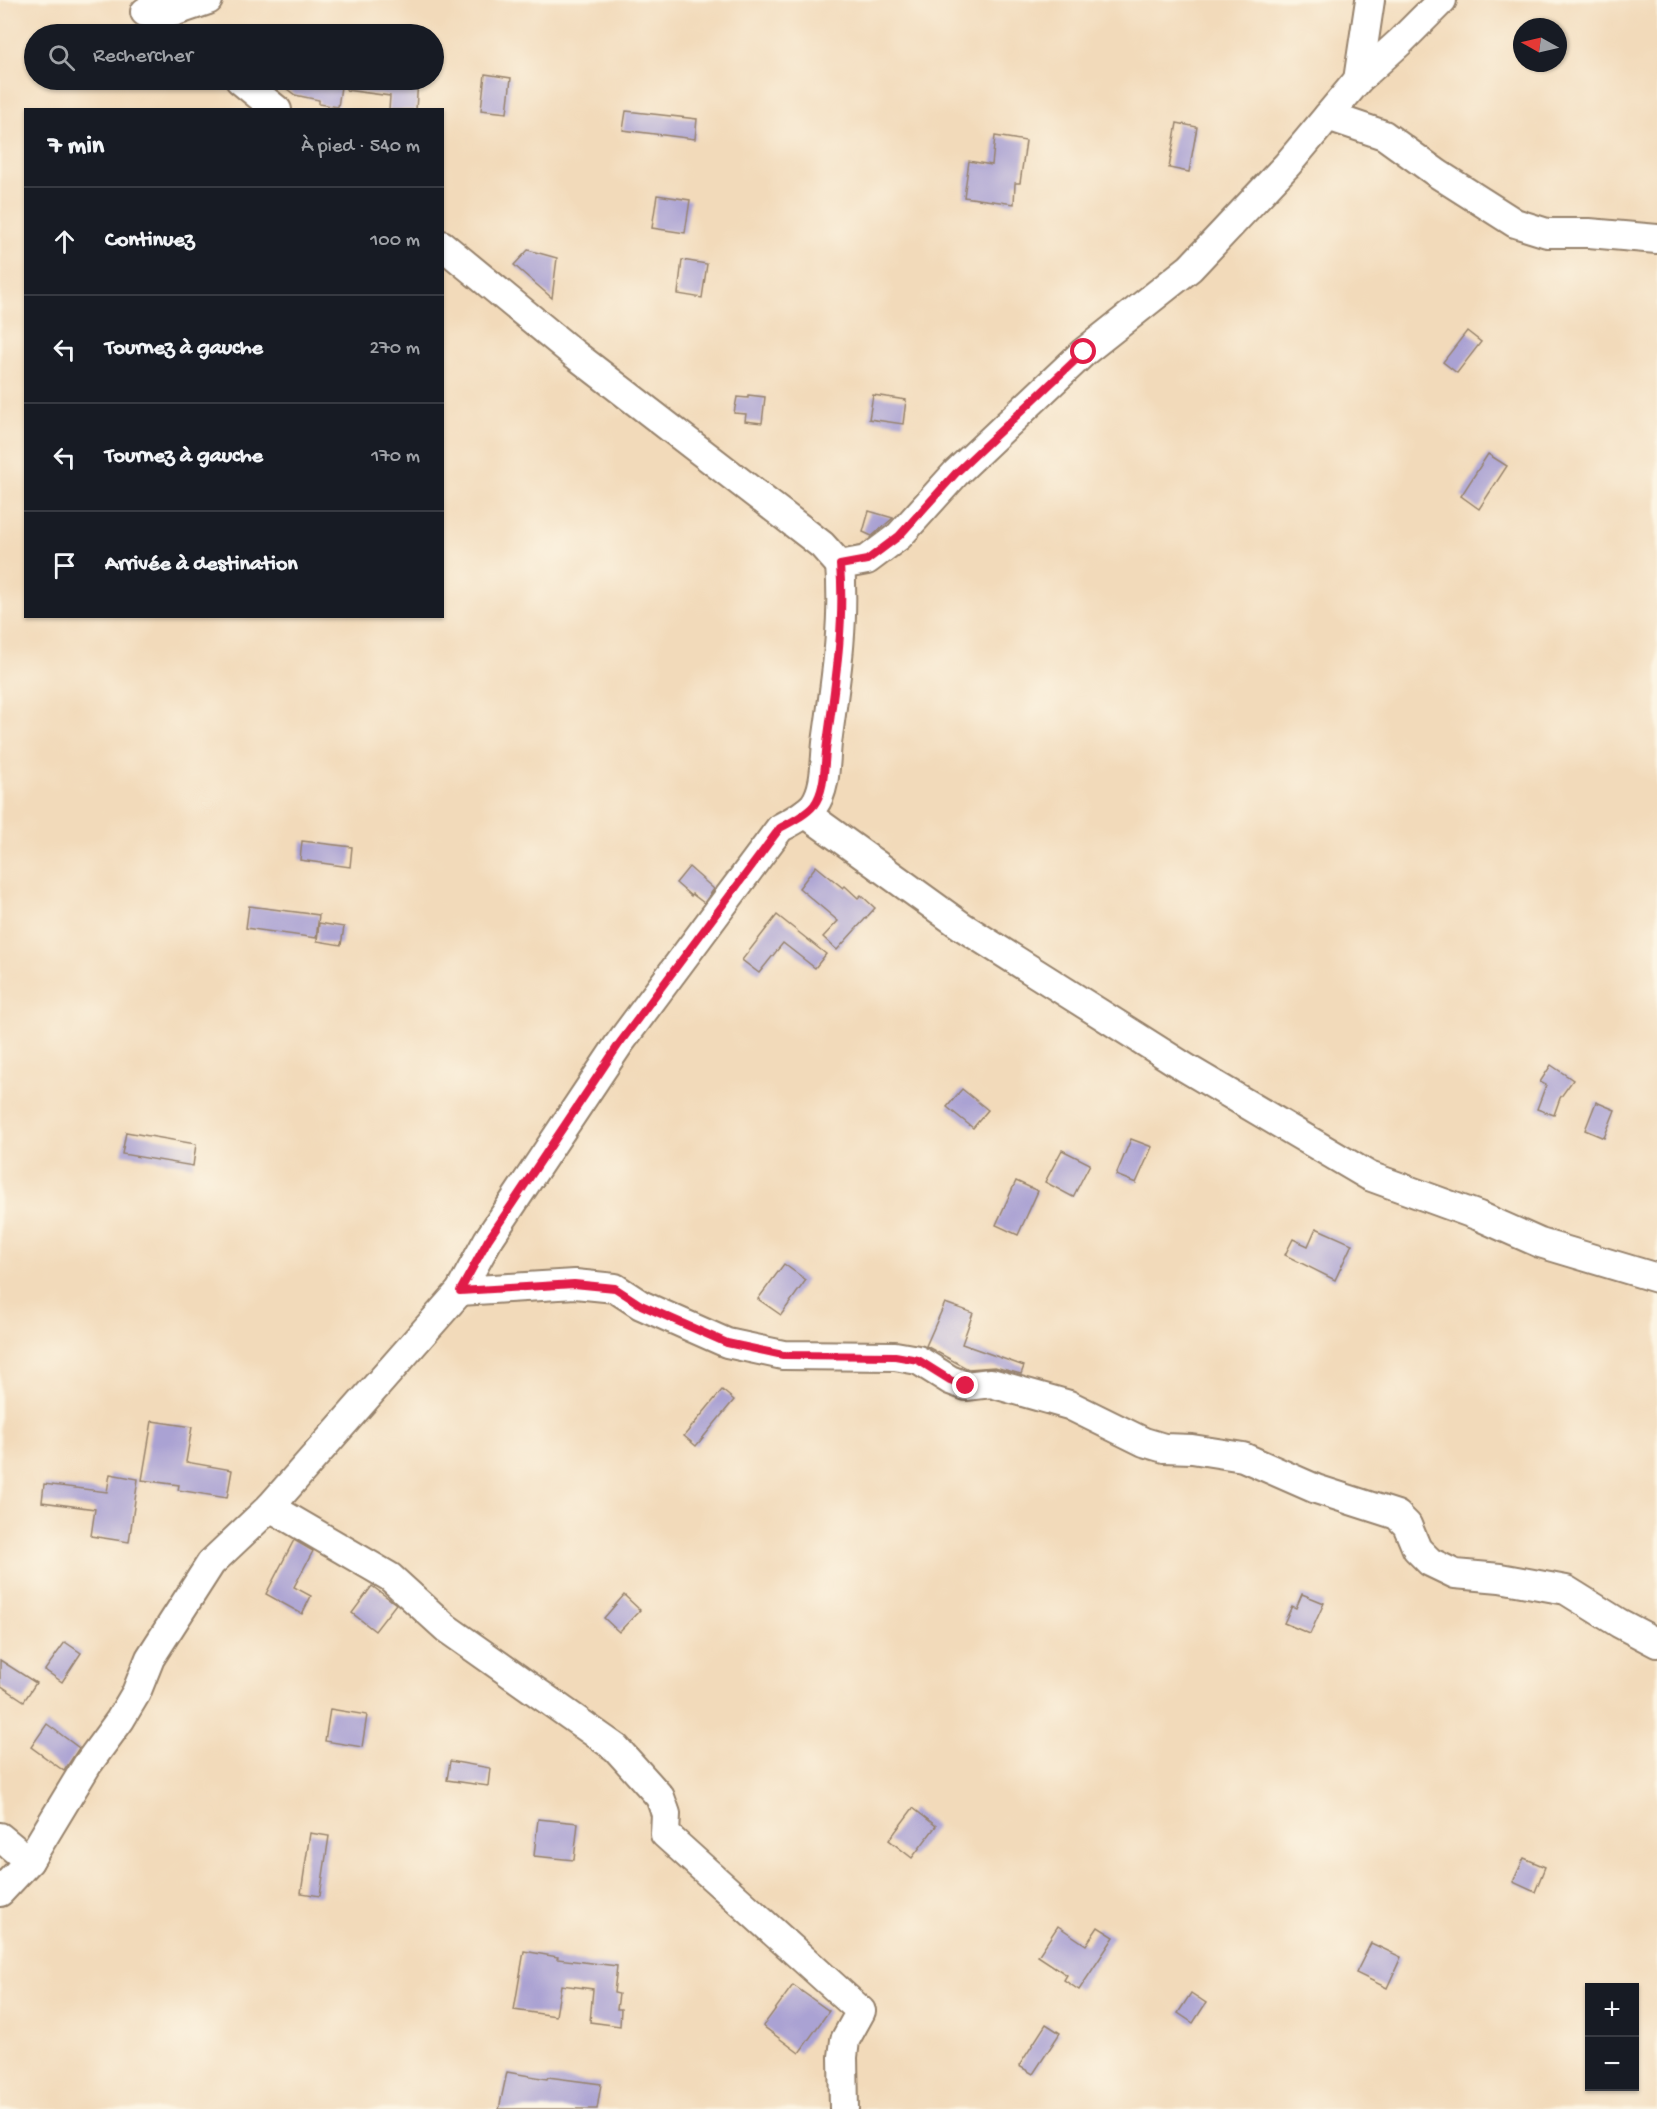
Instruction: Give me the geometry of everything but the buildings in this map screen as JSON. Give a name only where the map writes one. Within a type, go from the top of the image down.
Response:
[{"type":"street","points":[[138,6],[173,12],[208,0]]},
{"type":"street","points":[[1358,80],[1370,0]]},
{"type":"street","points":[[840,565],[867,560],[899,536],[956,473],[1084,352],[1190,268],[1287,165],[1358,80],[1442,0]]},
{"type":"street","points":[[138,6],[164,24]]},
{"type":"street","points":[[252,90],[275,108]]},
{"type":"street","points":[[1328,116],[1384,135],[1438,174],[1515,223],[1547,233],[1589,233],[1657,239]]},
{"type":"street","points":[[0,1892],[29,1861],[87,1765],[120,1720],[136,1693],[150,1658],[211,1563],[270,1507],[460,1291],[488,1240],[619,1044],[780,828],[815,804],[822,782],[838,663],[843,592],[840,565],[822,545],[573,353],[444,247]]},
{"type":"street","points":[[805,813],[963,927],[1186,1068],[1369,1176],[1479,1216],[1540,1243],[1657,1278]]},
{"type":"street","points":[[460,1291],[574,1284],[615,1288],[641,1305],[727,1343],[783,1355],[895,1356],[918,1360],[950,1380],[966,1386],[991,1383],[1068,1406],[1144,1442],[1164,1448],[1192,1449],[1243,1456],[1316,1489],[1397,1515],[1407,1525],[1417,1549],[1430,1562],[1455,1574],[1500,1578],[1566,1590],[1619,1623],[1657,1643]]},
{"type":"street","points":[[270,1507],[390,1577],[446,1628],[616,1748],[660,1797],[666,1814],[665,1834],[861,2011],[845,2040],[844,2109]]},
{"type":"street","points":[[0,1837],[29,1861]]},
{"type":"route","points":[[966,1386],[950,1380],[918,1360],[895,1356],[783,1355],[727,1343],[641,1305],[615,1288],[574,1284],[460,1291],[488,1240],[619,1044],[780,828],[815,804],[822,782],[838,663],[843,592],[840,565],[867,560],[899,536],[956,473],[1084,352]]}]
